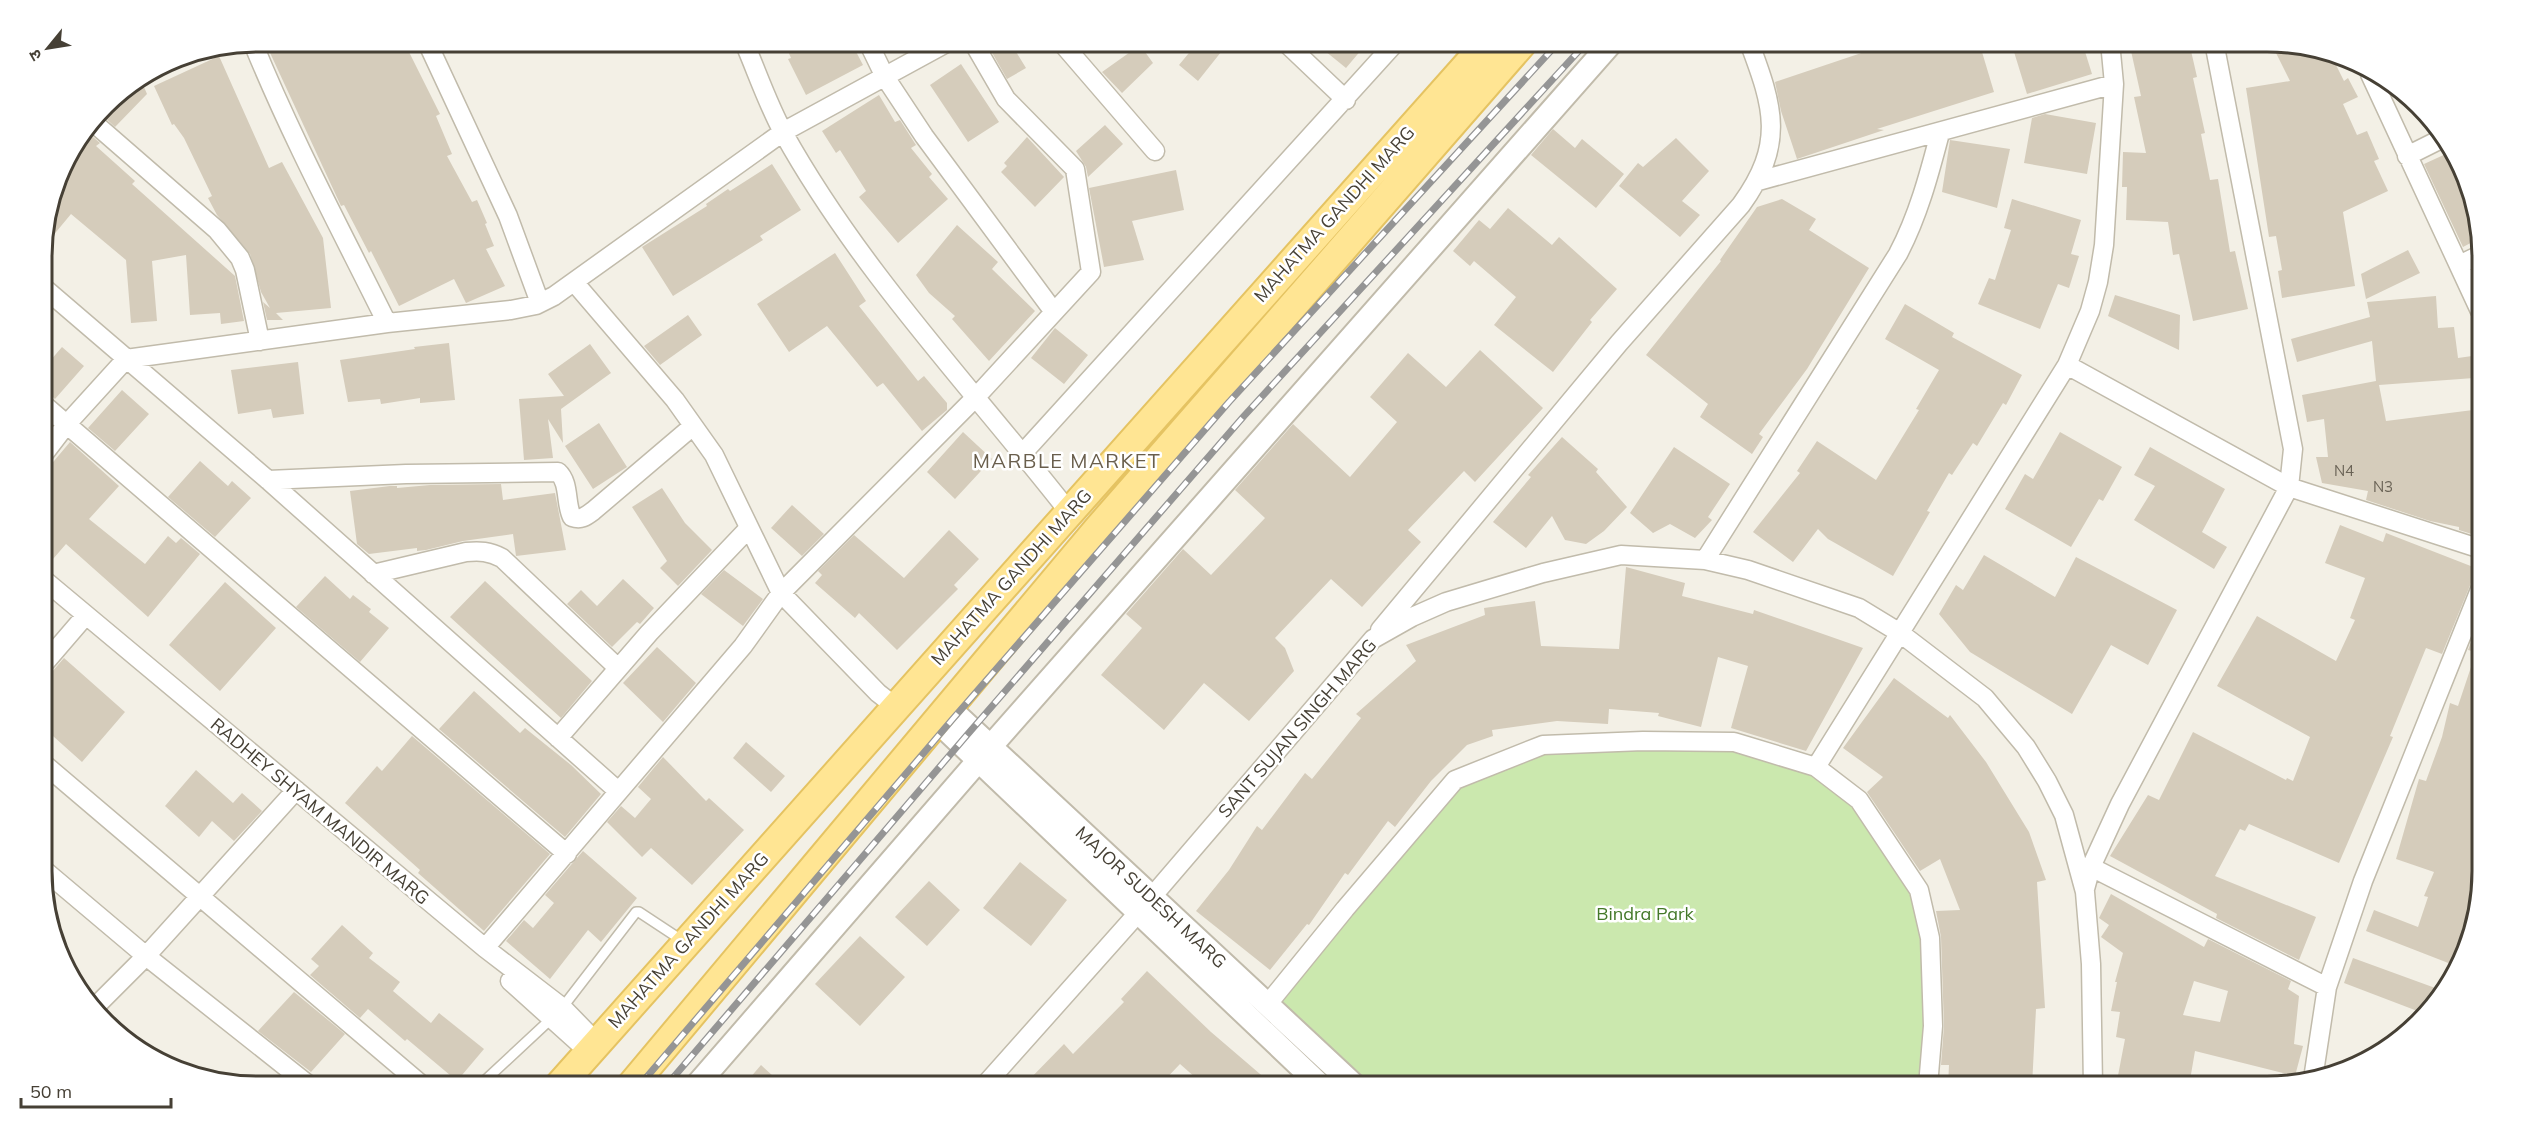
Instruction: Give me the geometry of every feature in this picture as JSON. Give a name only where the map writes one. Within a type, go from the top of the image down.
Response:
[{"type":"main road","name":"MAHATMA GANDHI MARG","points":[[568,1076],[1479,52]]},
{"type":"main road","name":"MAHATMA GANDHI MARG","points":[[639,1076],[1098,528],[1514,52]]},
{"type":"street","points":[[1296,52],[1346,100]]},
{"type":"street","points":[[1023,453],[1387,52]]},
{"type":"street","points":[[705,1076],[985,753],[1603,52]]},
{"type":"street","points":[[1373,639],[1619,343],[1741,205],[1758,181],[1769,148],[1772,126],[1769,104],[1752,52]]},
{"type":"street","points":[[1816,767],[2067,365],[2090,311],[2098,282],[2104,245],[2114,84],[2111,52]]},
{"type":"street","points":[[2085,892],[2091,867],[2120,804],[2289,487],[2293,449],[2216,52]]},
{"type":"street","points":[[257,53],[308,165],[387,323]]},
{"type":"street","points":[[432,53],[508,216],[540,303]]},
{"type":"street","points":[[749,53],[783,132],[812,180],[848,232],[936,350],[1023,453],[1069,512]]},
{"type":"street","points":[[873,53],[885,77],[924,136],[1054,312]]},
{"type":"street","points":[[53,442],[66,424],[126,359],[387,323],[511,310],[540,303],[574,282],[783,132],[929,53]]},
{"type":"street","points":[[485,948],[743,646],[781,593],[976,397],[1091,272],[1075,169],[1006,99],[979,53]]},
{"type":"street","points":[[1070,53],[1155,152]]},
{"type":"street","points":[[1758,181],[2114,84]]},
{"type":"street","points":[[2374,84],[2472,293]]},
{"type":"street","points":[[99,127],[217,230],[240,258],[245,270],[260,340]]},
{"type":"street","points":[[1705,560],[1898,254],[1911,230],[1923,197],[1940,133]]},
{"type":"street","points":[[2407,156],[2435,142]]},
{"type":"street","points":[[2459,265],[2472,259]]},
{"type":"street","points":[[574,282],[675,400],[714,455],[781,593],[870,686],[896,707]]},
{"type":"street","points":[[53,296],[268,480],[618,791]]},
{"type":"street","points":[[2067,365],[2289,487],[2472,546]]},
{"type":"street","points":[[53,412],[567,854]]},
{"type":"street","points":[[268,480],[553,471],[563,477],[567,508],[572,517],[578,519],[584,518],[593,511],[693,426]]},
{"type":"street","points":[[558,738],[649,633],[749,528]]},
{"type":"street","points":[[373,574],[466,552],[480,550],[491,553],[502,558],[618,668]]},
{"type":"street","name":"SANT SUJAN SINGH MARG","points":[[993,1076],[1144,905],[1373,639],[1446,602],[1543,573],[1621,555],[1705,560],[1748,570],[1859,608],[1900,633],[1985,698],[2026,747],[2064,815],[2085,892],[2091,964],[2093,1075]]},
{"type":"street","name":"RADHEY SHYAM MANDIR MARG","points":[[52,589],[82,620]]},
{"type":"street","name":"RADHEY SHYAM MANDIR MARG","points":[[52,601],[82,620],[485,948],[593,1047]]},
{"type":"street","points":[[2314,1070],[2327,987],[2363,881],[2472,609]]},
{"type":"street","points":[[52,654],[82,620]]},
{"type":"street","name":"MAJOR SUDESH MARG","points":[[942,713],[1144,905],[1311,1075]]},
{"type":"street","points":[[1267,1005],[1344,909],[1455,780],[1543,745],[1643,741],[1734,742],[1816,767],[1859,800],[1919,890],[1930,938],[1933,1026],[1929,1075]]},
{"type":"street","points":[[52,771],[411,1076]]},
{"type":"street","points":[[100,1002],[146,956],[293,793]]},
{"type":"street","name":"RADHEY SHYAM MANDIR MARG","points":[[293,793],[474,949],[557,1013]]},
{"type":"street","points":[[2091,867],[2327,987]]},
{"type":"street","points":[[52,877],[146,956],[297,1076]]},
{"type":"street","name":"MAJOR SUDESH MARG","points":[[1144,905],[1267,1005],[1344,1075]]},
{"type":"lane","points":[[491,1076],[557,1013],[636,912],[686,943]]},
{"type":"green space","name":"Bindra Park","points":[[1723,742],[1816,767],[1859,800],[1919,890],[1928,1075],[1344,1075],[1267,1005],[1455,780],[1543,745]]},
{"type":"building","points":[[1327,52],[1359,52],[1346,68]]},
{"type":"building","points":[[1864,52],[1982,52],[1994,92],[1877,129],[1884,130],[1797,159],[1781,111],[1775,82]]},
{"type":"building","points":[[2014,52],[2085,52],[2092,74],[2027,94]]},
{"type":"building","points":[[2131,52],[2191,52],[2197,77],[2193,78],[2205,133],[2201,134],[2210,180],[2218,179],[2230,252],[2235,251],[2248,309],[2193,321],[2179,254],[2173,255],[2168,222],[2126,220],[2127,187],[2122,187],[2123,152],[2146,153],[2134,97],[2141,96]]},
{"type":"building","points":[[270,53],[409,53],[440,114],[436,116],[452,154],[447,156],[472,202],[477,200],[487,223],[485,224],[494,246],[486,249],[505,286],[466,303],[454,279],[399,306],[371,251],[369,253],[344,205],[341,206]]},
{"type":"building","points":[[789,53],[857,53],[863,65],[806,95],[788,59],[791,58]]},
{"type":"building","points":[[992,53],[1017,53],[1026,68],[1007,79]]},
{"type":"building","points":[[1129,53],[1145,53],[1153,63],[1122,93],[1102,72]]},
{"type":"building","points":[[1189,53],[1221,53],[1198,81],[1179,65]]},
{"type":"building","points":[[2276,53],[2320,59],[2336,65],[2344,81],[2348,78],[2358,97],[2343,104],[2357,135],[2367,131],[2379,159],[2374,161],[2388,191],[2343,212],[2355,286],[2282,298],[2278,271],[2282,270],[2276,236],[2269,237],[2246,88],[2290,81]]},
{"type":"building","points":[[219,56],[269,168],[282,162],[323,238],[331,308],[276,313],[283,320],[267,320],[263,302],[270,308],[261,292],[250,254],[217,215],[208,198],[212,196],[184,138],[174,124],[172,125],[154,86]]},
{"type":"building","points":[[961,64],[999,122],[968,142],[930,85]]},
{"type":"building","points":[[144,87],[147,94],[115,127],[106,119],[122,103]]},
{"type":"building","points":[[879,95],[895,122],[900,120],[916,145],[911,148],[932,174],[929,177],[948,199],[898,243],[859,197],[866,191],[840,150],[836,153],[822,131]]},
{"type":"building","points":[[2045,114],[2096,123],[2087,174],[2024,163],[2032,118]]},
{"type":"building","points":[[1105,125],[1123,144],[1088,177],[1086,167],[1076,151]]},
{"type":"building","points":[[1553,129],[1575,148],[1582,139],[1624,174],[1596,208],[1531,155]]},
{"type":"building","points":[[93,137],[100,143],[96,146],[135,181],[132,184],[235,276],[244,321],[221,324],[220,313],[190,315],[186,255],[152,261],[157,321],[131,323],[126,260],[71,214],[54,235],[63,191],[80,155]]},
{"type":"building","points":[[1027,137],[1064,177],[1035,207],[1001,172],[1007,166],[1004,163]]},
{"type":"building","points":[[1676,138],[1709,171],[1682,201],[1700,215],[1680,237],[1619,186],[1638,163],[1643,167]]},
{"type":"building","points":[[1950,140],[2010,149],[1997,208],[1942,192]]},
{"type":"building","points":[[2444,155],[2465,204],[2471,243],[2463,247],[2424,164]]},
{"type":"building","points":[[772,164],[801,210],[760,236],[763,240],[673,296],[642,247],[707,206],[706,204],[728,189],[730,191]]},
{"type":"building","points":[[1176,170],[1184,210],[1132,221],[1144,260],[1104,267],[1089,188]]},
{"type":"building","points":[[1782,199],[1816,219],[1809,230],[1869,268],[1807,369],[1759,434],[1763,437],[1752,454],[1700,417],[1708,404],[1646,355],[1721,261],[1757,207]]},
{"type":"building","points":[[2012,199],[2081,220],[2071,254],[2079,256],[2069,288],[2058,284],[2040,329],[1978,304],[1989,278],[1995,280],[2011,230],[2004,228]]},
{"type":"building","points":[[1508,208],[1552,245],[1559,237],[1617,289],[1590,320],[1592,322],[1553,372],[1494,325],[1516,297],[1474,261],[1470,266],[1453,251],[1479,220],[1490,229]]},
{"type":"building","points":[[957,225],[998,262],[992,269],[1035,311],[989,361],[952,319],[955,316],[929,293],[916,275]]},
{"type":"building","points":[[2408,250],[2420,273],[2366,299],[2361,274]]},
{"type":"building","points":[[835,253],[866,301],[859,306],[918,381],[924,376],[947,403],[947,410],[922,431],[883,383],[877,387],[827,326],[789,352],[757,304]]},
{"type":"building","points":[[2115,295],[2180,315],[2179,350],[2108,316]]},
{"type":"building","points":[[2436,296],[2438,328],[2454,327],[2458,358],[2472,356],[2472,378],[2379,385],[2386,421],[2472,410],[2472,534],[2459,530],[2459,527],[2430,521],[2366,500],[2368,491],[2322,483],[2316,457],[2328,457],[2324,419],[2307,422],[2302,395],[2376,381],[2372,341],[2297,362],[2291,339],[2370,317],[2367,302]]},
{"type":"building","points":[[1905,304],[1954,333],[1952,337],[2022,375],[2006,405],[2003,403],[1977,446],[1973,443],[1952,475],[1949,473],[1927,511],[1930,512],[1893,576],[1828,539],[1818,529],[1793,562],[1753,532],[1800,473],[1797,471],[1817,441],[1876,480],[1919,410],[1916,409],[1939,370],[1885,339]]},
{"type":"building","points":[[688,315],[702,335],[660,365],[644,346]]},
{"type":"building","points":[[1055,328],[1088,355],[1064,384],[1031,358]]},
{"type":"building","points":[[449,343],[455,400],[420,403],[420,398],[381,404],[380,399],[348,402],[340,360]]},
{"type":"building","points":[[590,344],[611,373],[561,409],[563,443],[548,419],[553,458],[524,460],[519,399],[564,396],[548,374]]},
{"type":"building","points":[[62,347],[84,366],[55,399],[53,397],[53,358]]},
{"type":"building","points":[[1480,350],[1543,408],[1475,482],[1464,471],[1408,530],[1421,542],[1362,607],[1331,579],[1275,638],[1285,648],[1294,671],[1249,721],[1204,683],[1164,730],[1101,675],[1142,628],[1126,614],[1183,549],[1211,575],[1265,518],[1235,490],[1293,424],[1350,477],[1397,422],[1370,397],[1408,353],[1446,387]]},
{"type":"building","points":[[298,362],[304,414],[273,418],[271,409],[238,414],[231,370]]},
{"type":"building","points":[[122,390],[149,414],[115,451],[88,428]]},
{"type":"building","points":[[599,423],[627,467],[593,489],[565,446]]},
{"type":"building","points":[[963,432],[992,459],[955,499],[927,472]]},
{"type":"building","points":[[2060,432],[2122,467],[2103,501],[2099,499],[2071,547],[2005,509],[2025,474],[2033,479]]},
{"type":"building","points":[[1562,437],[1598,469],[1596,472],[1627,507],[1604,531],[1586,544],[1565,540],[1552,516],[1526,548],[1493,522],[1531,477],[1528,475]]},
{"type":"building","points":[[70,442],[119,486],[89,519],[145,564],[168,536],[176,543],[181,538],[200,554],[148,617],[66,544],[52,559],[53,463]]},
{"type":"building","points":[[1674,447],[1730,484],[1708,517],[1712,520],[1695,538],[1670,524],[1653,533],[1630,513]]},
{"type":"building","points":[[2150,447],[2225,489],[2202,532],[2227,547],[2214,569],[2134,520],[2155,486],[2134,475]]},
{"type":"building","points":[[200,461],[228,486],[232,481],[251,498],[215,537],[168,497]]},
{"type":"building","points":[[501,484],[503,500],[555,493],[566,550],[516,556],[513,534],[463,541],[417,551],[417,548],[369,554],[357,544],[350,491],[390,486],[397,486],[397,488]]},
{"type":"building","points":[[662,488],[685,523],[712,550],[678,586],[660,568],[667,561],[632,507]]},
{"type":"building","points":[[792,505],[824,534],[802,556],[771,528]]},
{"type":"building","points":[[2340,525],[2383,542],[2386,533],[2472,566],[2472,582],[2442,654],[2426,648],[2390,736],[2393,737],[2339,863],[2249,824],[2245,831],[2240,829],[2215,876],[2316,917],[2299,960],[2216,918],[2217,914],[2110,856],[2148,795],[2159,800],[2193,732],[2286,780],[2287,778],[2293,781],[2310,737],[2217,686],[2257,616],[2336,661],[2355,620],[2350,618],[2365,578],[2325,563]]},
{"type":"building","points":[[949,530],[979,559],[954,585],[958,589],[897,650],[859,613],[855,618],[815,583],[822,575],[818,571],[854,535],[904,578]]},
{"type":"building","points":[[1984,555],[2055,597],[2076,557],[2177,610],[2148,665],[2111,645],[2072,714],[1970,652],[1939,614],[1956,585],[1963,590]]},
{"type":"building","points":[[1626,567],[1685,583],[1682,596],[1753,614],[1754,610],[1863,648],[1806,751],[1731,728],[1748,666],[1718,657],[1701,727],[1658,716],[1659,713],[1609,709],[1608,724],[1557,721],[1492,730],[1493,736],[1467,745],[1431,781],[1395,827],[1388,821],[1348,875],[1345,873],[1309,925],[1307,924],[1270,970],[1196,911],[1229,870],[1257,826],[1262,830],[1305,773],[1312,779],[1361,718],[1356,714],[1416,661],[1406,645],[1485,615],[1484,608],[1535,601],[1541,646],[1619,649]]},
{"type":"building","points":[[724,570],[763,599],[743,626],[701,594]]},
{"type":"building","points":[[325,576],[350,599],[353,595],[371,609],[369,612],[389,628],[360,662],[296,607]]},
{"type":"building","points":[[623,579],[654,608],[640,624],[637,622],[612,647],[567,604],[581,590],[597,606]]},
{"type":"building","points":[[485,581],[592,681],[561,718],[450,617]]},
{"type":"building","points":[[225,582],[276,628],[220,691],[169,645]]},
{"type":"building","points":[[2472,640],[2472,651],[2468,650]]},
{"type":"building","points":[[657,647],[696,683],[663,722],[623,683]]},
{"type":"building","points":[[64,658],[125,712],[82,762],[52,735],[52,671]]},
{"type":"building","points":[[2472,664],[2470,898],[2461,937],[2449,963],[2366,931],[2374,910],[2418,927],[2428,897],[2424,896],[2434,872],[2396,859],[2419,779],[2426,781],[2442,737],[2450,703],[2458,706]]},
{"type":"building","points":[[1894,678],[1948,718],[1950,715],[1986,762],[2029,832],[2046,880],[2037,882],[2045,1008],[2036,1009],[2033,1075],[1949,1075],[1949,1065],[1941,1065],[1944,1026],[1941,937],[1936,911],[1960,910],[1940,859],[1920,871],[1867,792],[1883,777],[1843,748]]},
{"type":"building","points":[[474,691],[520,733],[525,728],[571,765],[601,794],[565,837],[439,729]]},
{"type":"building","points":[[412,736],[550,854],[484,931],[418,873],[420,870],[345,803],[377,766],[382,771]]},
{"type":"building","points":[[746,742],[785,776],[771,792],[733,758]]},
{"type":"building","points":[[663,757],[706,801],[709,798],[744,830],[692,885],[651,848],[642,857],[607,822],[621,806],[635,818],[651,799],[638,787]]},
{"type":"building","points":[[196,770],[233,803],[242,793],[262,811],[234,841],[212,821],[199,837],[165,806]]},
{"type":"building","points":[[583,851],[637,898],[601,942],[588,930],[550,979],[506,941],[524,920],[533,928],[554,903],[545,895]]},
{"type":"building","points":[[1020,862],[1067,900],[1031,946],[983,908]]},
{"type":"building","points":[[929,881],[960,910],[927,946],[895,917]]},
{"type":"building","points":[[2111,894],[2204,947],[2208,939],[2291,981],[2288,989],[2299,996],[2294,1044],[2303,1046],[2296,1073],[2288,1074],[2195,1051],[2191,1075],[2118,1075],[2125,1039],[2116,1037],[2120,1012],[2111,1011],[2117,982],[2115,982],[2123,953],[2101,937],[2109,925],[2099,918]],"holes":[[[2194,981],[2228,991],[2220,1022],[2183,1015]]]},
{"type":"building","points":[[342,925],[373,953],[369,958],[400,982],[393,991],[431,1023],[439,1013],[484,1049],[461,1076],[451,1076],[368,1009],[360,1018],[310,975],[319,966],[311,959]]},
{"type":"building","points":[[860,936],[905,977],[860,1026],[815,984]]},
{"type":"building","points":[[2353,958],[2434,988],[2416,1011],[2344,983]]},
{"type":"building","points":[[1147,971],[1211,1032],[1262,1076],[1193,1076],[1180,1064],[1169,1076],[1033,1076],[1064,1044],[1073,1054],[1124,1002],[1121,999]]},
{"type":"building","points":[[294,992],[345,1034],[311,1072],[258,1031]]},
{"type":"building","points":[[761,1065],[773,1076],[752,1076]]},
{"type":"railway","points":[[648,1076],[951,721],[1229,402],[1550,52]]},
{"type":"railway","points":[[675,1076],[1244,416],[1578,52]]},
{"type":"district","name":"MARBLE MARKET","points":[[1067,460]]}]
